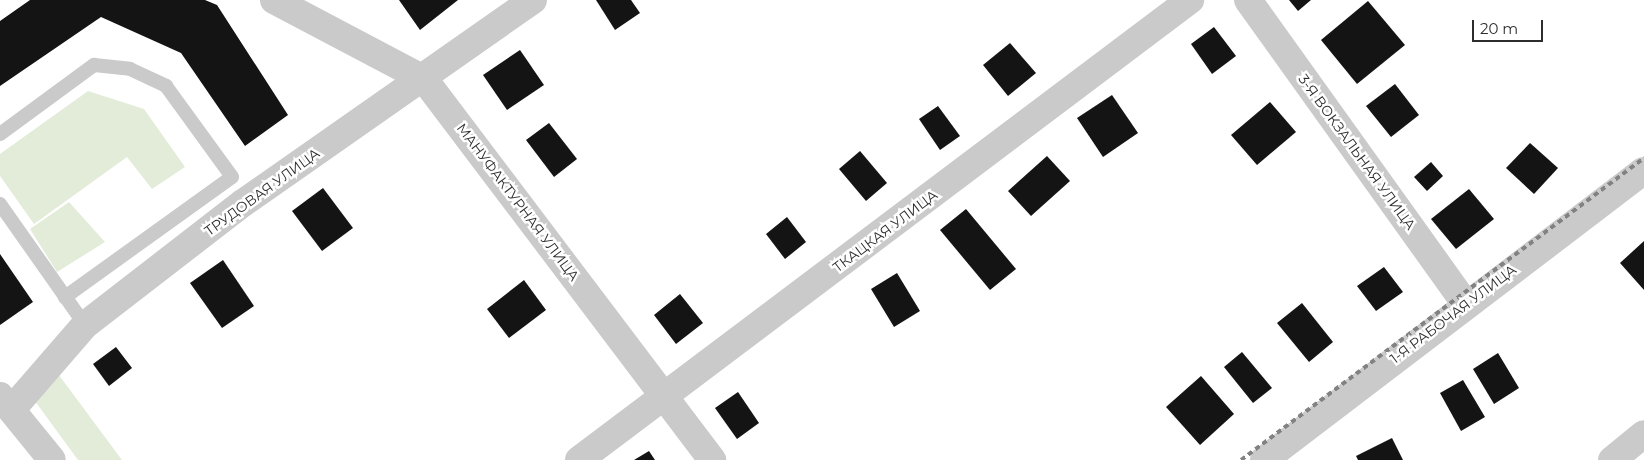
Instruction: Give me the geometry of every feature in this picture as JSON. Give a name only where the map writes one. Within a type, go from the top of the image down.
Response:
[{"type":"street","name":"МАНУФАКТУРНАЯ УЛИЦА","points":[[274,0],[424,79],[666,396],[712,460]]},
{"type":"street","name":"ТРУДОВАЯ УЛИЦА","points":[[6,402],[85,325],[243,203],[424,79],[533,0]]},
{"type":"street","name":"ТКАЦКАЯ УЛИЦА","points":[[579,460],[1190,0]]},
{"type":"street","name":"3-Я ВОКЗАЛЬНАЯ УЛИЦА","points":[[1248,0],[1466,304]]},
{"type":"street","name":"1-Я РАБОЧАЯ УЛИЦА","points":[[1264,460],[1466,304],[1644,171]]},
{"type":"street","points":[[6,402],[52,460]]},
{"type":"street","points":[[1612,460],[1644,434]]},
{"type":"lane","points":[[0,134],[94,65],[130,69],[166,86],[232,177],[65,298]]},
{"type":"lane","points":[[0,204],[85,325]]},
{"type":"green space","points":[[88,91],[144,109],[185,167],[152,189],[127,157],[34,224],[0,176],[0,154]]},
{"type":"green space","points":[[69,202],[105,242],[57,272],[30,229]]},
{"type":"green space","points":[[50,363],[122,460],[78,460],[29,393]]},
{"type":"building","points":[[30,0],[205,0],[217,5],[288,115],[245,146],[181,53],[101,17],[0,86],[0,21]]},
{"type":"building","points":[[399,0],[458,0],[420,30]]},
{"type":"building","points":[[596,0],[631,0],[640,13],[615,30]]},
{"type":"building","points":[[1289,0],[1311,0],[1298,11]]},
{"type":"building","points":[[1368,1],[1405,45],[1357,84],[1321,40]]},
{"type":"building","points":[[1214,27],[1236,56],[1212,74],[1191,44]]},
{"type":"building","points":[[1010,43],[1036,73],[1008,96],[983,65]]},
{"type":"building","points":[[520,50],[544,85],[507,110],[483,75]]},
{"type":"building","points":[[1395,84],[1419,115],[1391,137],[1366,106]]},
{"type":"building","points":[[1112,95],[1138,133],[1103,157],[1077,118]]},
{"type":"building","points":[[1270,102],[1296,132],[1257,165],[1231,135]]},
{"type":"building","points":[[938,106],[960,136],[940,150],[919,119]]},
{"type":"building","points":[[549,123],[577,159],[554,177],[526,140]]},
{"type":"building","points":[[1530,143],[1558,168],[1534,194],[1506,168]]},
{"type":"building","points":[[860,151],[887,183],[866,201],[839,169]]},
{"type":"building","points":[[1047,156],[1070,181],[1031,216],[1008,191]]},
{"type":"building","points":[[1431,162],[1443,176],[1427,191],[1414,177]]},
{"type":"building","points":[[323,188],[353,228],[322,251],[292,211]]},
{"type":"building","points":[[1469,189],[1494,219],[1456,249],[1431,219]]},
{"type":"building","points":[[966,209],[1016,269],[990,290],[940,230]]},
{"type":"building","points":[[787,217],[806,242],[785,259],[766,234]]},
{"type":"building","points":[[1644,241],[1644,290],[1620,263]]},
{"type":"building","points":[[0,254],[33,302],[0,325]]},
{"type":"building","points":[[223,260],[254,306],[222,328],[190,283]]},
{"type":"building","points":[[1384,267],[1403,292],[1376,311],[1357,286]]},
{"type":"building","points":[[897,273],[920,311],[894,327],[871,289]]},
{"type":"building","points":[[524,280],[546,310],[509,338],[487,309]]},
{"type":"building","points":[[680,294],[703,323],[676,344],[654,315]]},
{"type":"building","points":[[1302,303],[1333,342],[1309,362],[1277,323]]},
{"type":"building","points":[[116,347],[132,368],[109,386],[93,364]]},
{"type":"building","points":[[1242,352],[1272,388],[1253,403],[1224,367]]},
{"type":"building","points":[[1498,353],[1519,388],[1494,404],[1473,369]]},
{"type":"building","points":[[1201,376],[1234,414],[1200,445],[1166,407]]},
{"type":"building","points":[[1463,380],[1485,417],[1461,431],[1440,393]]},
{"type":"building","points":[[738,392],[759,423],[737,439],[715,408]]},
{"type":"building","points":[[1392,438],[1403,460],[1358,460],[1356,456]]},
{"type":"building","points":[[649,451],[655,460],[634,460]]},
{"type":"railway","points":[[1241,460],[1644,158]]}]
